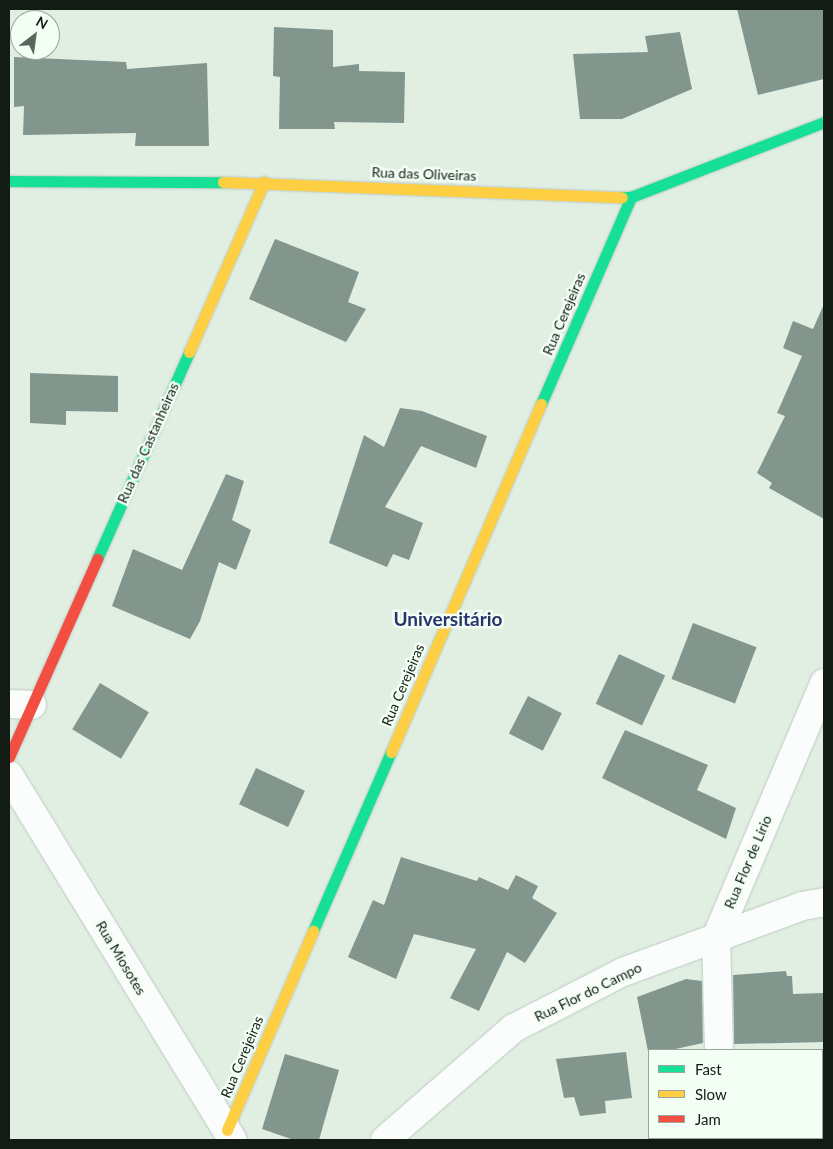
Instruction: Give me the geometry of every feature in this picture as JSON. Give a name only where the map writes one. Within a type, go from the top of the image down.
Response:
[{"type":"street","name":"Rua das Oliveiras","points":[[9,181],[264,182],[631,197],[824,122]]},
{"type":"street","name":"Rua das Castanheiras","points":[[9,757],[20,704],[264,182]]},
{"type":"street","name":"Rua Cerejeiras","points":[[230,1135],[631,197]]},
{"type":"street","name":"Rua Flor de Lírio","points":[[719,1049],[716,938],[824,683]]},
{"type":"street","name":"Rua Miosotes","points":[[9,775],[230,1135]]},
{"type":"street","name":"Rua Flor do Campo","points":[[385,1140],[514,1028],[623,972],[802,906],[824,902]]},
{"type":"building","points":[[737,9],[824,9],[824,79],[758,95]]},
{"type":"building","points":[[274,27],[333,30],[333,67],[359,64],[359,71],[405,72],[404,123],[334,122],[335,129],[279,129],[280,77],[273,76]]},
{"type":"building","points":[[680,32],[692,89],[622,119],[580,119],[573,54],[648,52],[645,36]]},
{"type":"building","points":[[60,59],[126,62],[127,69],[207,63],[209,146],[135,146],[136,133],[23,135],[24,106],[14,107],[14,60]]},
{"type":"building","points":[[275,239],[359,272],[348,302],[366,309],[346,342],[249,299]]},
{"type":"building","points":[[824,304],[824,519],[769,488],[772,483],[757,473],[785,416],[777,413],[802,356],[783,348],[793,321],[813,329]]},
{"type":"building","points":[[30,373],[118,376],[118,412],[66,411],[66,425],[30,423]]},
{"type":"building","points":[[400,408],[422,411],[487,436],[476,468],[421,446],[385,507],[423,523],[409,560],[393,554],[387,567],[329,543],[364,435],[384,447]]},
{"type":"building","points":[[226,474],[244,481],[232,520],[251,530],[236,570],[219,562],[200,621],[190,639],[112,606],[133,549],[182,570]]},
{"type":"building","points":[[693,623],[756,647],[735,703],[671,679]]},
{"type":"building","points":[[619,654],[665,676],[642,725],[596,704]]},
{"type":"building","points":[[100,683],[149,712],[121,759],[72,729]]},
{"type":"building","points":[[528,696],[562,713],[543,751],[509,733]]},
{"type":"building","points":[[625,730],[708,765],[697,790],[736,808],[726,839],[602,778]]},
{"type":"building","points":[[256,768],[305,791],[288,827],[239,804]]},
{"type":"building","points":[[401,857],[477,881],[479,877],[508,890],[516,875],[538,886],[532,898],[557,913],[525,963],[507,952],[479,1011],[450,998],[476,949],[414,934],[396,979],[348,957],[373,900],[384,905]]},
{"type":"building","points":[[786,971],[787,976],[792,976],[793,994],[824,993],[824,1042],[734,1044],[733,975]]},
{"type":"building","points":[[686,979],[702,981],[703,1043],[676,1049],[648,1049],[648,1051],[637,997]]},
{"type":"building","points":[[626,1052],[632,1098],[605,1101],[606,1113],[580,1116],[574,1097],[564,1098],[556,1059]]},
{"type":"building","points":[[285,1054],[339,1070],[319,1140],[294,1140],[262,1129]]},
{"type":"traffic: fast","points":[[622,197],[631,197],[824,122]]},
{"type":"traffic: fast","points":[[9,181],[223,182]]},
{"type":"traffic: fast","points":[[541,404],[631,197]]},
{"type":"traffic: fast","points":[[97,559],[189,352]]},
{"type":"traffic: fast","points":[[313,931],[391,752]]},
{"type":"traffic: slow","points":[[223,182],[622,197]]},
{"type":"traffic: slow","points":[[189,352],[264,182]]},
{"type":"traffic: slow","points":[[391,752],[541,404]]},
{"type":"traffic: slow","points":[[227,1130],[313,931]]},
{"type":"traffic: jam","points":[[9,757],[97,559]]},
{"type":"district","name":"Universitário","points":[[448,619]]}]
